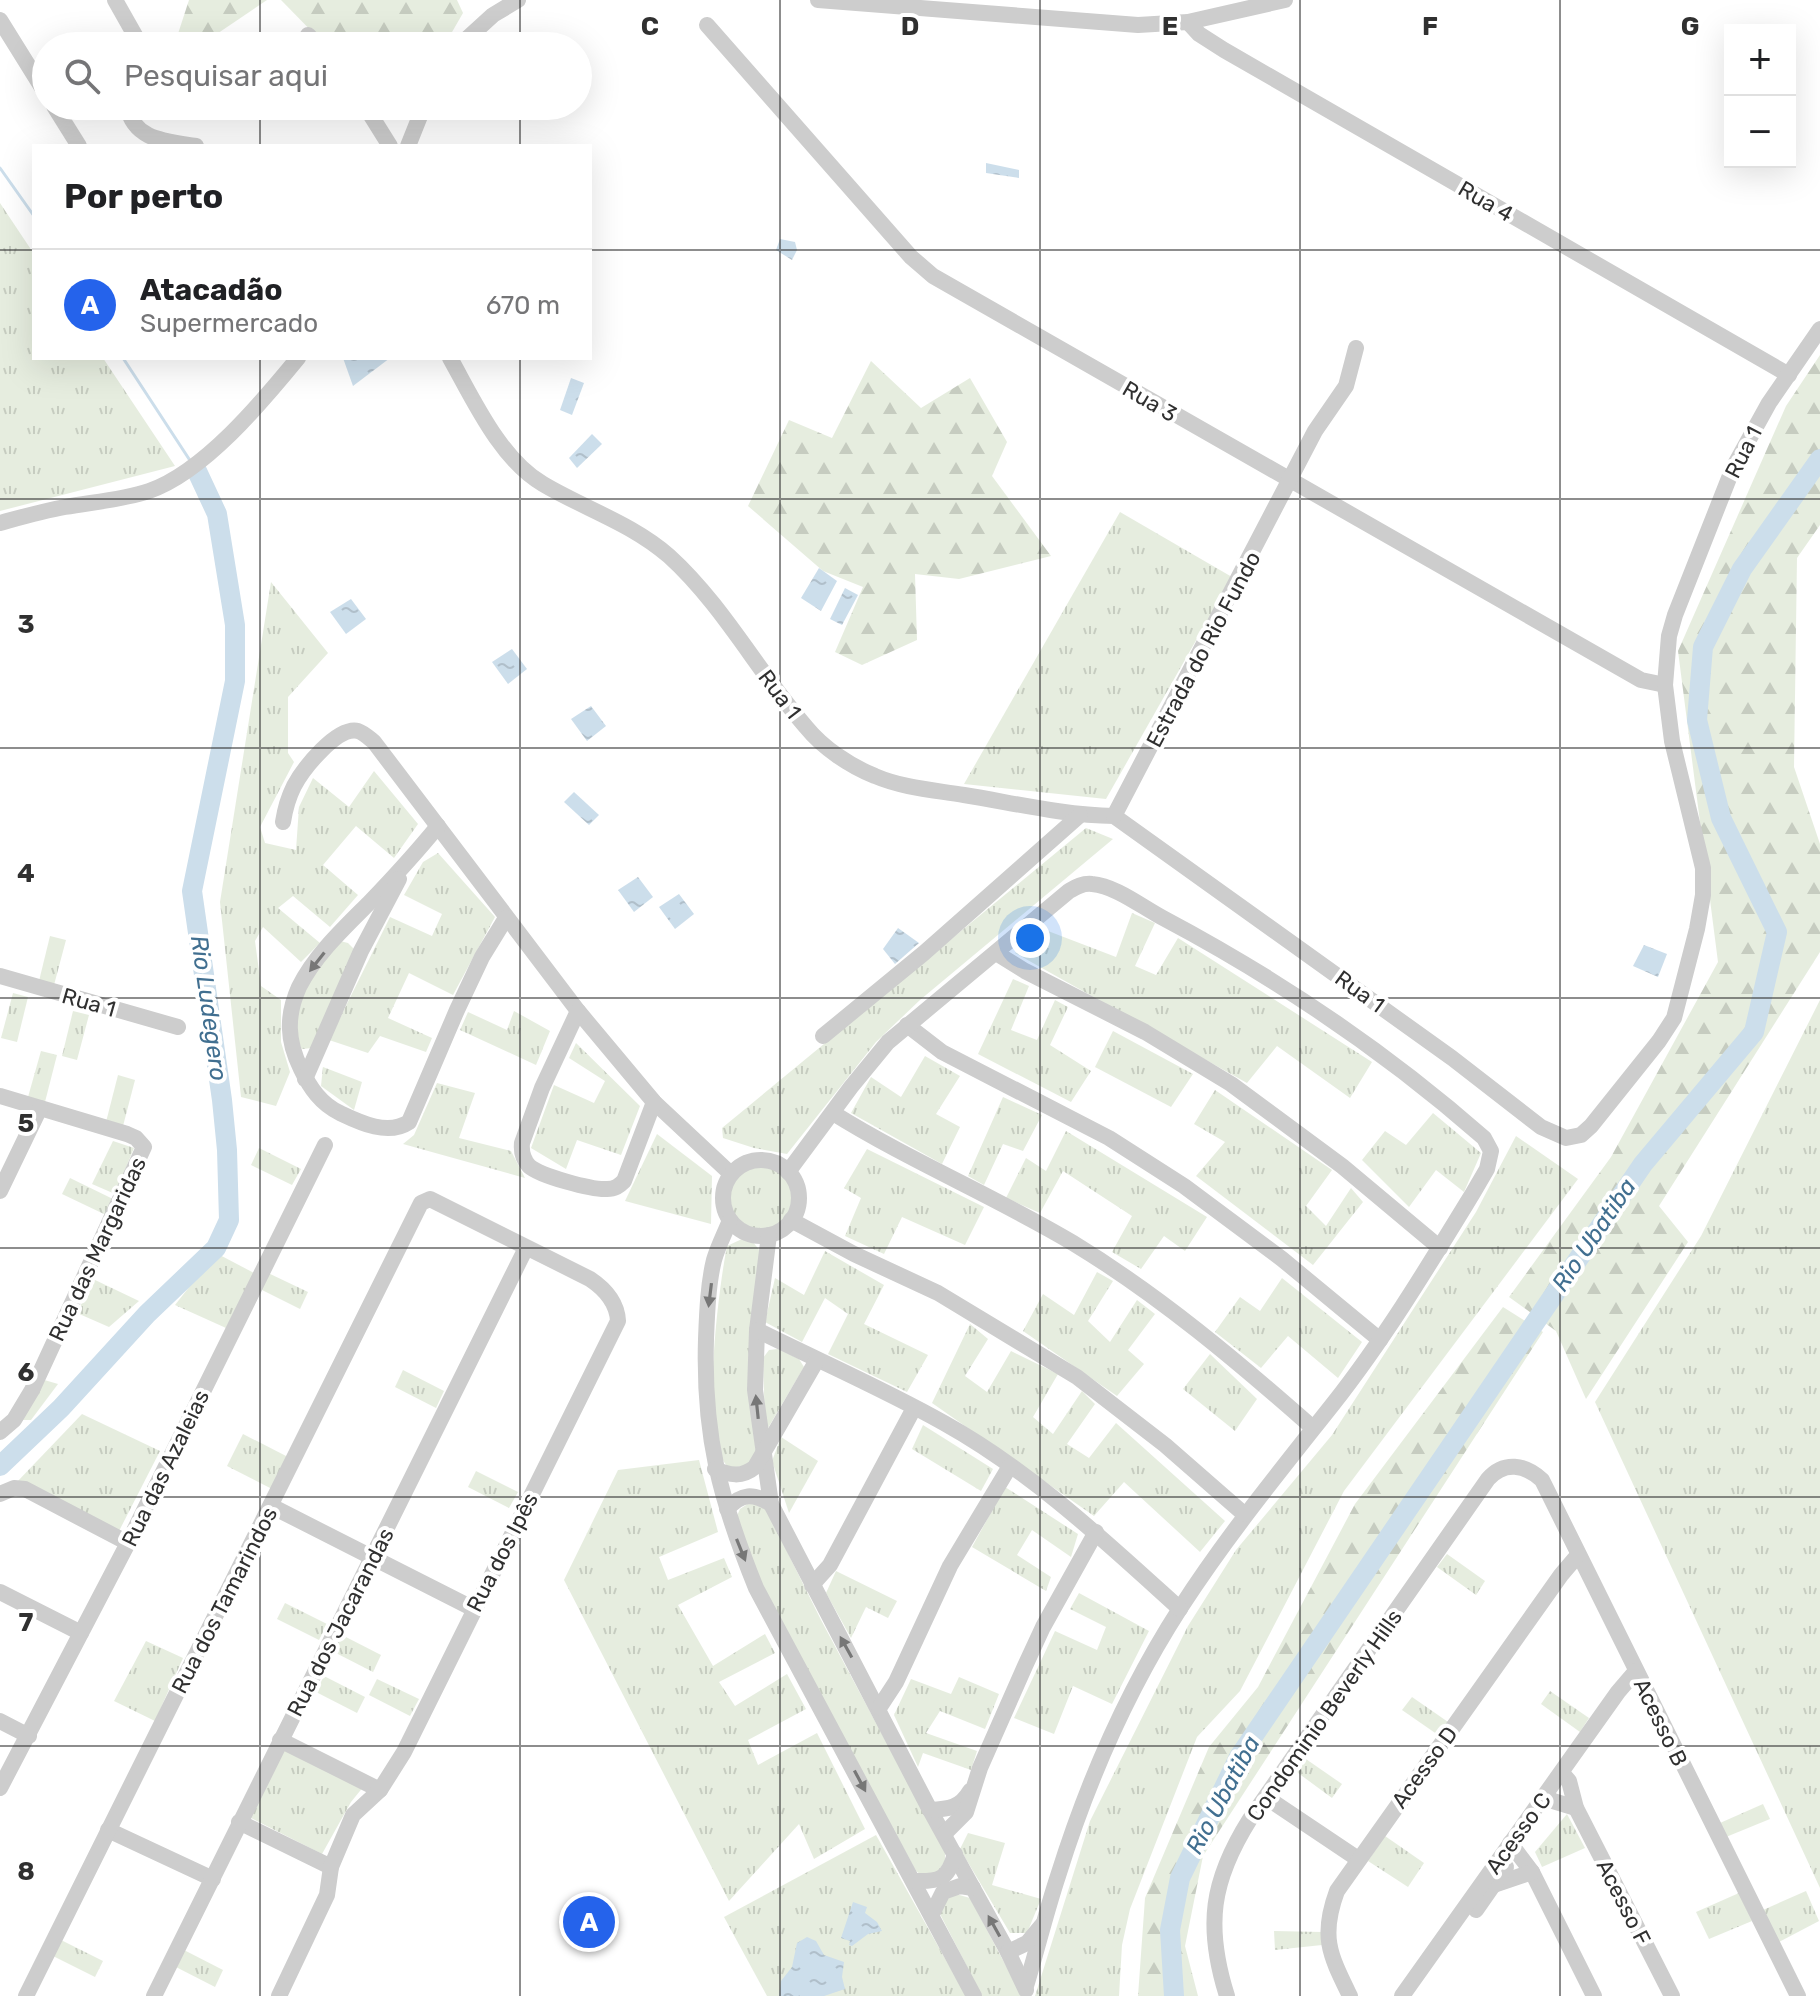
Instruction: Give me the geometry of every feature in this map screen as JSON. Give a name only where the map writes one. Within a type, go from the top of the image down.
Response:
[{"type":"street","points":[[115,0],[133,32]]},
{"type":"street","points":[[474,32],[493,15],[518,0]]},
{"type":"street","points":[[818,0],[1116,25],[1188,22],[1285,0]]},
{"type":"street","points":[[0,20],[32,71]]},
{"type":"street","name":"Rua 4","points":[[1188,22],[1199,34],[1224,50],[1789,375]]},
{"type":"street","name":"Rua 3","points":[[707,25],[921,267],[954,289],[1641,680],[1665,685]]},
{"type":"street","points":[[63,120],[78,144]]},
{"type":"street","points":[[133,120],[142,141],[174,144]]},
{"type":"street","points":[[374,120],[389,144]]},
{"type":"street","points":[[409,144],[418,120]]},
{"type":"street","name":"Rua 1","points":[[451,360],[485,419],[515,461],[541,483],[626,525],[669,557],[714,606],[807,729],[845,761],[876,777],[905,785],[1080,815],[1114,816],[1452,1058],[1541,1127],[1572,1138],[1591,1126],[1669,1027],[1679,1001],[1697,929],[1703,895],[1703,868],[1672,741],[1665,685],[1669,636],[1733,468],[1752,433],[1820,329]]},
{"type":"street","name":"Estrada do Rio Fundo","points":[[1114,816],[1315,431],[1346,386],[1356,348]]},
{"type":"street","points":[[0,523],[139,494],[161,486],[232,433],[289,362]]},
{"type":"street","points":[[283,822],[295,783],[311,761],[341,734],[357,731],[374,742],[578,1011],[654,1102],[731,1174]]},
{"type":"street","points":[[823,1036],[924,953],[1080,815]]},
{"type":"street","points":[[438,826],[339,933],[299,988],[291,1016],[290,1048],[305,1079],[323,1102],[348,1117],[384,1129],[402,1127],[409,1122],[482,957],[506,918]]},
{"type":"street","points":[[305,1079],[361,951],[407,863]]},
{"type":"street","points":[[788,1172],[888,1042],[1069,891],[1095,884],[1221,948],[1298,995],[1414,1080],[1474,1130],[1491,1151],[1487,1169],[1380,1340],[1244,1514],[1180,1609],[1141,1676],[1092,1782],[1071,1836],[1026,1991]]},
{"type":"street","points":[[339,933],[356,939],[361,951]]},
{"type":"street","points":[[996,953],[1145,1032],[1231,1084],[1342,1166],[1440,1248]]},
{"type":"street","name":"Rua 1","points":[[0,976],[178,1027]]},
{"type":"street","points":[[578,1011],[542,1088],[522,1143],[521,1150],[527,1164],[545,1174],[602,1189],[617,1187],[624,1181],[654,1102]]},
{"type":"street","points":[[907,1025],[942,1052],[1109,1138],[1184,1186],[1282,1259],[1380,1340]]},
{"type":"street","points":[[290,1048],[304,1057],[316,1053]]},
{"type":"street","points":[[0,1096],[40,1108],[0,1191]]},
{"type":"street","name":"Rua das Margaridas","points":[[0,1432],[14,1420],[27,1400],[144,1147],[127,1134],[40,1108]]},
{"type":"street","points":[[833,1113],[899,1153],[1015,1211],[1124,1276],[1230,1356],[1313,1428]]},
{"type":"street","name":"Rua das Azaleias","points":[[0,1788],[128,1543],[325,1145]]},
{"type":"street","points":[[766,1160],[788,1172],[796,1183],[799,1196],[797,1209],[778,1232],[769,1235],[748,1233],[730,1220],[723,1197],[731,1174],[753,1161],[766,1160]]},
{"type":"street","name":"Rua dos Ipês","points":[[279,1996],[327,1895],[331,1867],[353,1815],[380,1790],[404,1752],[618,1321],[614,1304],[599,1285],[434,1200],[425,1199],[421,1203]]},
{"type":"street","name":"Rua dos Tamarindos","points":[[26,1996],[421,1203]]},
{"type":"street","points":[[730,1220],[714,1261],[707,1321],[705,1385],[715,1469],[727,1509],[756,1588],[974,1996]]},
{"type":"street","points":[[791,1220],[854,1254],[938,1293],[1077,1377],[1154,1436],[1244,1514]]},
{"type":"street","points":[[769,1235],[757,1330],[755,1390],[771,1504],[1026,1991]]},
{"type":"street","name":"Rua dos Jacarandas","points":[[154,1996],[526,1248]]},
{"type":"street","points":[[757,1330],[945,1423],[1010,1466],[1096,1532],[1180,1609]]},
{"type":"street","points":[[715,1469],[728,1475],[749,1473],[817,1360]]},
{"type":"street","points":[[812,1585],[830,1565],[914,1408]]},
{"type":"street","points":[[879,1708],[888,1697],[950,1566],[1010,1466]]},
{"type":"street","name":"Acesso B","points":[[1510,1466],[1528,1470],[1542,1480],[1798,1996]]},
{"type":"street","name":"Condominio Beverly Hills","points":[[1227,1996],[1214,1939],[1217,1894],[1228,1857],[1250,1819],[1488,1479],[1510,1466]]},
{"type":"street","points":[[0,1494],[9,1489],[25,1489],[128,1543]]},
{"type":"street","points":[[727,1509],[734,1501],[748,1495],[758,1496],[771,1504]]},
{"type":"street","points":[[271,1506],[474,1609]]},
{"type":"street","points":[[944,1834],[966,1812],[973,1786],[1043,1627],[1096,1532]]},
{"type":"street","points":[[802,1566],[819,1560],[841,1543]]},
{"type":"street","name":"Acesso D","points":[[1350,1996],[1330,1954],[1328,1928],[1337,1891],[1578,1555]]},
{"type":"street","points":[[0,1592],[81,1633]]},
{"type":"street","name":"Acesso C","points":[[1402,1996],[1565,1777],[1636,1671]]},
{"type":"street","points":[[868,1688],[900,1672]]},
{"type":"street","points":[[1622,1696],[1646,1693]]},
{"type":"street","points":[[0,1721],[29,1736]]},
{"type":"street","points":[[280,1740],[380,1790]]},
{"type":"street","name":"Acesso F","points":[[1565,1777],[1576,1808],[1672,1996]]},
{"type":"street","points":[[930,1810],[952,1809],[961,1804],[973,1786]]},
{"type":"street","points":[[1267,1798],[1358,1859]]},
{"type":"street","points":[[1549,1798],[1576,1808]]},
{"type":"street","points":[[239,1822],[331,1867]]},
{"type":"street","points":[[108,1830],[213,1879]]},
{"type":"street","points":[[1514,1847],[1532,1872],[1594,1996]]},
{"type":"street","name":"Acesso C","points":[[1415,1996],[1494,1885],[1514,1847]]},
{"type":"street","points":[[914,1881],[937,1880],[945,1876],[955,1854]]},
{"type":"street","points":[[1494,1885],[1532,1872]]},
{"type":"street","points":[[932,1914],[943,1892],[960,1886],[973,1888]]},
{"type":"street","points":[[1008,1952],[1027,1943],[1045,1921]]},
{"type":"green space","points":[[189,0],[267,0],[220,32],[179,32]]},
{"type":"green space","points":[[281,0],[457,0],[463,13],[452,32],[312,32]]},
{"type":"green space","points":[[0,203],[32,251],[32,360],[104,360],[175,466],[0,511]]},
{"type":"green space","points":[[1820,355],[1820,525],[1797,558],[1794,767],[1820,844],[1820,952],[1659,1206],[1688,1242],[1586,1399],[1556,1331],[1509,1297],[1611,1157],[1718,962],[1678,651],[1786,406]]},
{"type":"green space","points":[[871,361],[921,408],[970,378],[1007,442],[992,476],[1051,556],[959,579],[915,574],[917,640],[862,665],[835,652],[863,587],[823,571],[748,506],[789,420],[832,438]]},
{"type":"green space","points":[[1120,512],[1232,577],[1106,799],[964,784]]},
{"type":"green space","points":[[271,582],[328,653],[288,697],[288,753],[294,762],[260,827],[265,843],[296,850],[299,807],[313,778],[349,807],[374,771],[418,824],[394,858],[356,826],[323,865],[358,895],[330,927],[293,896],[278,908],[320,943],[301,962],[263,927],[255,941],[261,986],[281,1000],[281,1042],[290,1072],[276,1106],[241,1097],[220,902]]},
{"type":"green space","points":[[1086,828],[1113,839],[920,1000],[876,1042],[787,1154],[723,1138],[722,1128]]},
{"type":"green space","points":[[438,853],[495,917],[453,995],[409,973],[388,1018],[432,1038],[426,1052],[380,1036],[368,1053],[329,1040],[390,917],[432,936],[442,914],[404,895],[423,862]]},
{"type":"green space","points":[[1132,913],[1155,923],[1135,966],[1156,975],[1178,938],[1372,1062],[1350,1098],[1277,1046],[1247,1083],[1015,953],[1048,931],[1116,957]]},
{"type":"green space","points":[[50,936],[66,940],[54,985],[39,981]]},
{"type":"green space","points":[[340,941],[354,949],[312,1048],[302,1049],[296,1023],[304,992],[315,972]]},
{"type":"green space","points":[[1013,979],[1029,986],[1011,1030],[1037,1040],[1055,1000],[1068,1007],[1050,1045],[1091,1071],[1071,1102],[978,1054]]},
{"type":"green space","points":[[13,993],[28,997],[17,1042],[1,1038]]},
{"type":"green space","points":[[1820,1000],[1820,1888],[1595,1402],[1701,1236]]},
{"type":"green space","points":[[73,1011],[89,1015],[77,1060],[62,1056]]},
{"type":"green space","points":[[514,1011],[550,1031],[536,1065],[460,1030],[468,1012],[507,1030]]},
{"type":"green space","points":[[1113,1031],[1193,1074],[1171,1107],[1095,1067]]},
{"type":"green space","points":[[576,1043],[640,1106],[621,1155],[577,1140],[566,1169],[531,1148],[554,1085],[594,1103],[605,1081],[569,1058]]},
{"type":"green space","points":[[41,1051],[57,1055],[45,1102],[28,1097]]},
{"type":"green space","points":[[925,1056],[960,1076],[936,1114],[960,1127],[942,1164],[851,1113],[871,1077],[901,1097]]},
{"type":"green space","points":[[323,1067],[362,1082],[354,1110],[321,1086]]},
{"type":"green space","points":[[118,1075],[135,1080],[123,1126],[106,1122]]},
{"type":"green space","points":[[437,1083],[475,1093],[459,1138],[511,1151],[525,1178],[403,1144],[414,1135]]},
{"type":"green space","points":[[1215,1090],[1332,1170],[1306,1206],[1326,1226],[1351,1188],[1363,1202],[1313,1265],[1196,1176],[1225,1142],[1194,1124]]},
{"type":"green space","points":[[1003,1097],[1042,1115],[1023,1151],[1003,1144],[984,1185],[968,1176]]},
{"type":"green space","points":[[1433,1113],[1481,1153],[1464,1192],[1436,1170],[1409,1207],[1362,1160],[1385,1131],[1406,1145]]},
{"type":"green space","points":[[1066,1131],[1207,1217],[1185,1251],[1164,1236],[1141,1269],[1112,1252],[1132,1216],[1063,1171],[1040,1213],[1006,1198],[1026,1158],[1046,1171]]},
{"type":"green space","points":[[657,1134],[712,1176],[711,1224],[625,1201]]},
{"type":"green space","points":[[1516,1136],[1578,1179],[1344,1491],[1240,1691],[1197,1737],[1130,1909],[1122,1945],[1119,1996],[1035,1996],[1090,1821],[1188,1626],[1236,1550],[1332,1435],[1476,1212]]},
{"type":"green space","points":[[113,1141],[134,1148],[115,1194],[92,1184]]},
{"type":"green space","points":[[259,1148],[301,1169],[292,1185],[251,1165]]},
{"type":"green space","points":[[867,1149],[984,1207],[965,1245],[902,1217],[884,1254],[845,1236],[861,1198],[844,1188]]},
{"type":"green space","points":[[754,1165],[768,1165],[780,1170],[789,1179],[794,1198],[792,1211],[785,1222],[768,1231],[754,1231],[742,1226],[733,1217],[728,1205],[728,1191],[733,1179],[742,1170]]},
{"type":"green space","points":[[70,1178],[113,1199],[106,1215],[62,1194]]},
{"type":"green space","points":[[742,1239],[753,1242],[760,1251],[756,1452],[751,1465],[729,1468],[720,1452],[714,1428],[713,1362],[727,1246]]},
{"type":"green space","points":[[825,1251],[884,1285],[864,1324],[928,1355],[907,1392],[828,1354],[848,1314],[825,1298],[802,1342],[765,1322],[775,1278],[804,1295]]},
{"type":"green space","points":[[216,1253],[254,1273],[226,1328],[175,1305]]},
{"type":"green space","points":[[266,1272],[308,1292],[300,1309],[258,1288]]},
{"type":"green space","points":[[1097,1272],[1113,1281],[1088,1321],[1110,1342],[1137,1300],[1155,1314],[1128,1350],[1144,1364],[1117,1396],[1023,1331],[1043,1294],[1074,1315]]},
{"type":"green space","points":[[1282,1278],[1362,1342],[1338,1378],[1288,1336],[1261,1368],[1215,1332],[1240,1297],[1260,1311]]},
{"type":"green space","points":[[93,1279],[139,1301],[109,1327],[77,1313]]},
{"type":"green space","points":[[1503,1307],[1543,1332],[1203,1856],[1185,1946],[1198,1996],[1138,1996],[1145,1898],[1209,1747],[1258,1687],[1355,1504]]},
{"type":"green space","points":[[970,1324],[988,1339],[965,1376],[987,1392],[1011,1351],[1058,1374],[1033,1417],[1053,1434],[1082,1391],[1095,1404],[1067,1444],[1089,1458],[1116,1423],[1225,1521],[1200,1552],[1124,1482],[1094,1516],[932,1403]]},
{"type":"green space","points":[[778,1349],[799,1359],[804,1367],[768,1428],[765,1426],[763,1358],[769,1350]]},
{"type":"green space","points":[[1210,1354],[1257,1399],[1235,1431],[1183,1389]]},
{"type":"green space","points":[[403,1370],[444,1391],[436,1408],[395,1387]]},
{"type":"green space","points":[[41,1379],[58,1384],[31,1420],[21,1420]]},
{"type":"green space","points":[[82,1414],[160,1451],[118,1533],[16,1483]]},
{"type":"green space","points":[[923,1425],[993,1469],[981,1491],[912,1449]]},
{"type":"green space","points":[[243,1434],[288,1457],[272,1489],[227,1466]]},
{"type":"green space","points":[[781,1437],[818,1461],[789,1513],[772,1461]]},
{"type":"green space","points":[[699,1460],[718,1532],[659,1557],[668,1580],[724,1558],[732,1577],[678,1605],[713,1666],[765,1634],[775,1653],[719,1682],[735,1706],[787,1674],[806,1709],[748,1740],[758,1765],[817,1733],[865,1829],[814,1859],[799,1824],[729,1901],[564,1580],[618,1470]]},
{"type":"green space","points":[[476,1471],[518,1492],[509,1508],[468,1487]]},
{"type":"green space","points":[[1005,1487],[1078,1534],[1071,1557],[1032,1530],[1017,1555],[1051,1577],[1046,1591],[972,1547]]},
{"type":"green space","points":[[749,1503],[764,1505],[821,1620],[945,1852],[945,1861],[937,1873],[920,1874],[916,1871],[761,1586],[736,1518],[740,1509]]},
{"type":"green space","points":[[1447,1554],[1485,1581],[1476,1595],[1437,1567]]},
{"type":"green space","points":[[836,1571],[897,1601],[888,1618],[866,1607],[851,1638],[826,1593]]},
{"type":"green space","points":[[1079,1593],[1149,1631],[1112,1704],[1073,1686],[1054,1734],[1014,1718],[1055,1631],[1097,1650],[1106,1627],[1070,1609]]},
{"type":"green space","points":[[285,1603],[327,1624],[319,1640],[277,1619]]},
{"type":"green space","points":[[340,1634],[381,1655],[373,1672],[332,1651]]},
{"type":"green space","points":[[146,1641],[183,1658],[155,1721],[114,1701]]},
{"type":"green space","points":[[324,1676],[365,1697],[357,1713],[316,1692]]},
{"type":"green space","points":[[959,1677],[999,1694],[985,1729],[940,1711],[926,1733],[977,1751],[971,1770],[923,1753],[918,1767],[894,1715],[911,1679],[951,1694]]},
{"type":"green space","points":[[377,1679],[419,1699],[410,1716],[369,1695]]},
{"type":"green space","points":[[1550,1691],[1589,1718],[1580,1732],[1541,1704]]},
{"type":"green space","points":[[1412,1697],[1451,1724],[1441,1737],[1402,1710]]},
{"type":"green space","points":[[285,1748],[364,1786],[351,1802],[322,1854],[245,1815]]},
{"type":"green space","points":[[1303,1757],[1342,1784],[1332,1798],[1294,1770]]},
{"type":"green space","points":[[1763,1804],[1770,1819],[1726,1837],[1720,1823]]},
{"type":"green space","points":[[1567,1814],[1585,1848],[1542,1867],[1535,1852]]},
{"type":"green space","points":[[968,1833],[1005,1843],[992,1885],[1041,1899],[1027,1933],[1010,1933],[960,1849]]},
{"type":"green space","points":[[876,1835],[966,1996],[767,1996],[724,1917]]},
{"type":"green space","points":[[1385,1836],[1424,1863],[1408,1887],[1368,1861]]},
{"type":"green space","points":[[1806,1891],[1819,1921],[1779,1942],[1763,1910]]},
{"type":"green space","points":[[1739,1893],[1752,1921],[1709,1939],[1696,1912]]},
{"type":"green space","points":[[956,1894],[970,1898],[1022,1996],[982,1996],[940,1914],[947,1899]]},
{"type":"green space","points":[[1274,1931],[1322,1932],[1322,1945],[1275,1950]]},
{"type":"green space","points":[[61,1940],[103,1961],[95,1977],[53,1956]]},
{"type":"green space","points":[[182,1949],[223,1970],[215,1987],[174,1966]]},
{"type":"water","points":[[986,163],[1019,170],[1019,178],[986,173]]},
{"type":"water","points":[[780,239],[795,242],[797,250],[792,260],[776,250]]},
{"type":"water","points":[[344,360],[387,360],[353,386]]},
{"type":"water","points":[[571,378],[584,383],[572,415],[560,410]]},
{"type":"water","points":[[592,434],[602,444],[577,468],[569,458]]},
{"type":"water","points":[[819,568],[837,581],[821,611],[801,598]]},
{"type":"water","points":[[845,588],[858,595],[842,625],[830,619]]},
{"type":"water","points":[[351,599],[366,619],[346,634],[330,612]]},
{"type":"water","points":[[512,649],[527,669],[508,684],[492,662]]},
{"type":"water","points":[[591,706],[606,726],[587,741],[571,719]]},
{"type":"water","points":[[574,792],[599,815],[589,825],[564,802]]},
{"type":"water","points":[[638,877],[653,897],[634,912],[618,890]]},
{"type":"water","points":[[679,894],[694,914],[675,929],[659,907]]},
{"type":"water","points":[[898,928],[919,943],[895,964],[883,949]]},
{"type":"water","points":[[1644,945],[1667,954],[1658,977],[1633,966]]},
{"type":"water","points":[[853,1902],[867,1907],[865,1913],[877,1922],[882,1931],[868,1934],[852,1946],[849,1945],[850,1941],[841,1938]]},
{"type":"water","points":[[807,1937],[816,1941],[824,1955],[844,1962],[842,1977],[845,1989],[824,1996],[779,1996],[781,1981],[792,1967],[797,1943]]},
{"type":"waterway","points":[[0,168],[32,213]]},
{"type":"waterway","points":[[124,360],[191,462]]},
{"type":"waterway","name":"Rio Ubatiba","points":[[1174,1996],[1170,1930],[1180,1878],[1239,1757],[1643,1164],[1754,1032],[1777,932],[1721,818],[1697,720],[1703,647],[1742,569],[1820,459]]},
{"type":"waterway","name":"Rio Ludegero","points":[[0,1466],[61,1408],[147,1314],[216,1248],[229,1220],[222,1100],[192,891],[235,681],[235,625],[217,514],[196,469]]},
{"type":"place","name":"Atacadão","points":[[589,1922]]}]
